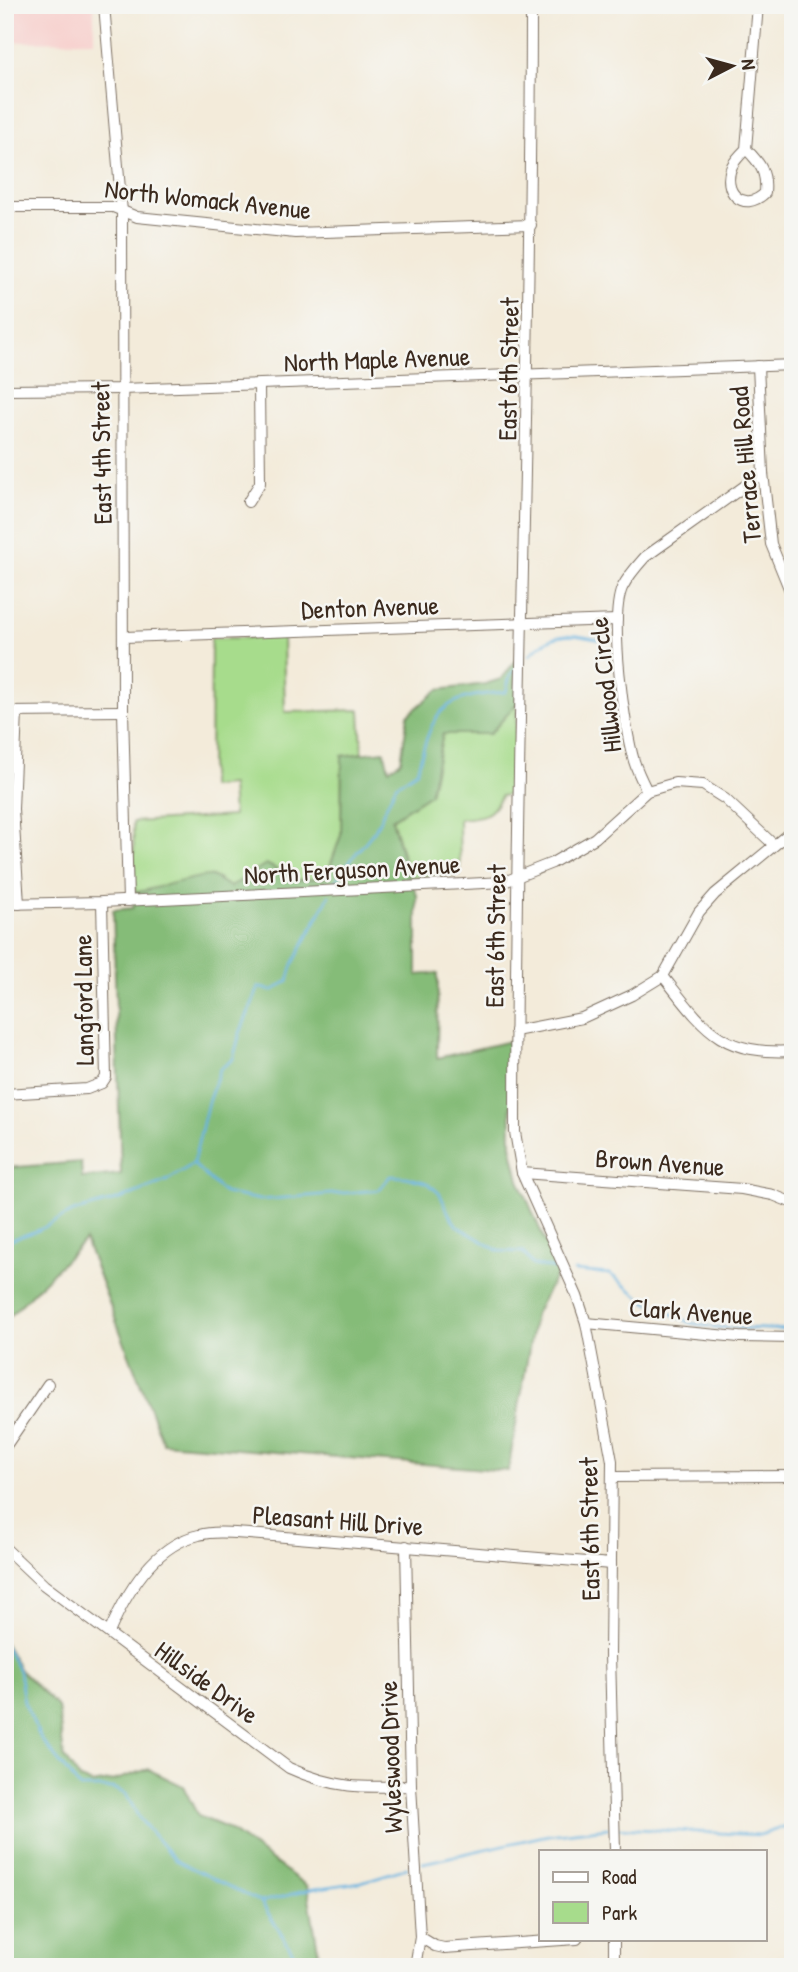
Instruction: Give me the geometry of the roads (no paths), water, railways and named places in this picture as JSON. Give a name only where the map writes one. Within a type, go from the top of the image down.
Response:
[{"type":"street","name":"East 4th Street","points":[[104,5],[122,212],[123,711],[128,901]]},
{"type":"street","name":"East 6th Street","points":[[531,5],[529,375],[517,878],[515,1132],[522,1173],[577,1296],[586,1323],[612,1461],[610,1654],[615,1850]]},
{"type":"street","points":[[746,149],[765,173],[765,193],[758,200],[751,202],[742,201],[735,195],[730,189],[729,178],[732,165],[746,149],[758,5]]},
{"type":"street","name":"North Womack Avenue","points":[[5,207],[113,207],[137,217],[295,233],[531,225]]},
{"type":"street","name":"North Maple Avenue","points":[[5,390],[259,385],[793,365]]},
{"type":"street","name":"Terrace Hill Road","points":[[758,366],[763,472],[771,544],[793,598]]},
{"type":"street","points":[[248,502],[260,483],[259,385]]},
{"type":"street","name":"Hillwood Circle","points":[[647,791],[634,762],[623,701],[617,620],[622,589],[631,572],[645,557],[763,472]]},
{"type":"street","name":"Denton Avenue","points":[[124,637],[617,620]]},
{"type":"street","points":[[5,712],[123,711]]},
{"type":"street","points":[[17,712],[13,809],[19,904]]},
{"type":"street","name":"North Ferguson Avenue","points":[[5,904],[128,901],[504,882],[552,863],[595,838],[647,791],[675,783],[703,785],[725,799],[774,845]]},
{"type":"street","points":[[515,1031],[582,1018],[632,995],[663,976],[699,912],[715,894],[793,830]]},
{"type":"street","name":"Langford Lane","points":[[5,1094],[87,1089],[102,1083],[106,1077],[102,902]]},
{"type":"street","points":[[663,976],[698,1020],[722,1040],[765,1053],[793,1051]]},
{"type":"street","name":"Brown Avenue","points":[[522,1173],[742,1189],[773,1195],[793,1203]]},
{"type":"street","name":"Clark Avenue","points":[[586,1323],[739,1337],[793,1338]]},
{"type":"street","points":[[5,1447],[48,1384]]},
{"type":"street","points":[[613,1477],[793,1476]]},
{"type":"street","name":"Pleasant Hill Drive","points":[[109,1633],[134,1584],[169,1547],[186,1538],[215,1532],[611,1564]]},
{"type":"street","name":"Wyleswood Drive","points":[[406,1546],[411,1786],[420,1937],[415,1967]]},
{"type":"street","name":"Hillside Drive","points":[[5,1548],[44,1585],[289,1768],[338,1785],[411,1786]]},
{"type":"street","points":[[420,1937],[444,1948],[562,1940]]},
{"type":"street","points":[[614,1940],[614,1967]]},
{"type":"waterway","points":[[530,655],[556,637],[575,636],[607,642]]},
{"type":"waterway","points":[[335,883],[375,830],[396,785],[417,771],[429,733],[443,710],[466,698],[506,692],[510,675],[515,670]]},
{"type":"waterway","points":[[193,1164],[208,1102],[220,1069],[233,1059],[240,1033],[259,987],[272,991],[288,981],[293,964],[329,896]]},
{"type":"waterway","points":[[5,1242],[39,1230],[73,1212],[120,1199],[166,1181],[193,1164],[224,1193],[260,1200],[379,1190],[390,1176],[428,1183],[440,1194],[457,1226],[499,1251],[523,1252],[533,1265],[556,1269]]},
{"type":"waterway","points":[[574,1271],[610,1274],[645,1301],[691,1323],[713,1327],[793,1330]]},
{"type":"waterway","points":[[5,1646],[19,1671],[24,1702],[41,1739],[80,1788],[112,1788],[126,1794],[139,1818],[175,1860],[261,1902],[296,1957],[297,1967]]},
{"type":"waterway","points":[[616,1828],[760,1835],[793,1824]]},
{"type":"waterway","points":[[423,1863],[548,1835],[608,1828]]},
{"type":"waterway","points":[[261,1902],[313,1889],[361,1882],[407,1868]]}]
